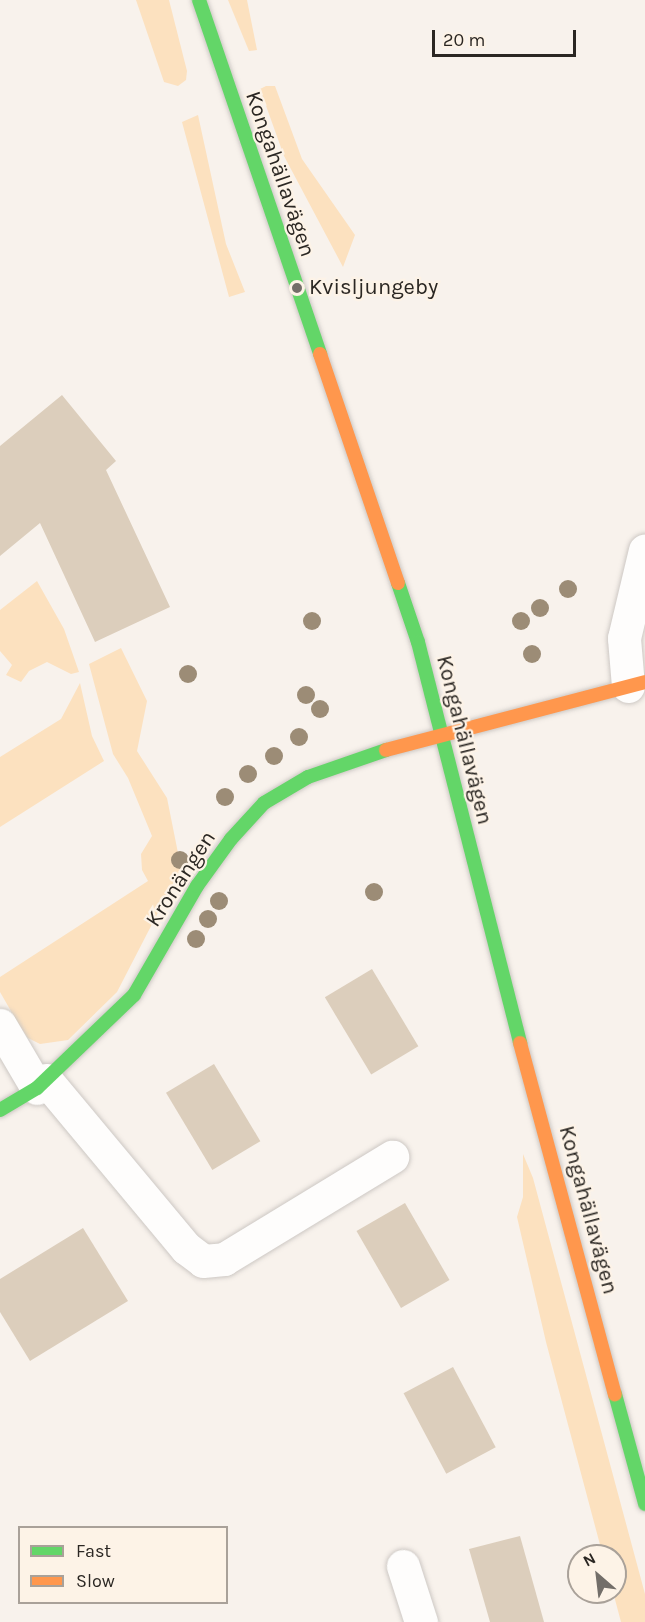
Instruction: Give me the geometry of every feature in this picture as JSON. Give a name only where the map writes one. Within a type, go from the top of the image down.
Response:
[{"type":"street","name":"Kongahällavägen","points":[[199,0],[418,642],[645,1504]]},
{"type":"street","points":[[636,684],[624,638],[645,550]]},
{"type":"street","name":"Kronängen","points":[[0,1110],[42,1084],[134,995],[197,886],[231,839],[264,803],[308,777],[441,733],[636,684]]},
{"type":"street","points":[[0,1025],[42,1084],[186,1248],[203,1260],[224,1258],[392,1157]]},
{"type":"street","points":[[403,1566],[421,1622]]},
{"type":"shaded area","points":[[136,0],[169,0],[187,71],[186,80],[178,86],[164,82]]},
{"type":"shaded area","points":[[228,0],[247,0],[257,50],[249,51]]},
{"type":"shaded area","points":[[275,86],[302,159],[355,235],[343,267],[284,156],[260,89]]},
{"type":"shaded area","points":[[198,115],[226,244],[245,292],[229,297],[182,122]]},
{"type":"shaded area","points":[[37,581],[64,629],[79,672],[71,674],[47,662],[29,671],[21,682],[6,675],[12,665],[0,651],[0,610]]},
{"type":"shaded area","points":[[121,648],[147,701],[137,751],[167,798],[181,868],[117,992],[68,1040],[40,1044],[28,1038],[19,1025],[0,992],[0,977],[148,881],[142,870],[141,854],[152,836],[128,778],[113,754],[89,664]]},
{"type":"shaded area","points":[[80,683],[92,736],[104,761],[0,827],[0,757],[61,719]]},
{"type":"shaded area","points":[[523,1154],[533,1178],[645,1594],[645,1622],[621,1622],[616,1604],[627,1604],[627,1544],[600,1544],[546,1342],[517,1217],[523,1197]]},
{"type":"building","points":[[62,395],[116,461],[106,470],[170,607],[95,642],[40,523],[0,556],[0,446]]},
{"type":"building","points":[[372,969],[418,1046],[371,1074],[325,997]]},
{"type":"building","points":[[214,1064],[260,1141],[212,1170],[166,1093]]},
{"type":"building","points":[[405,1203],[450,1280],[401,1308],[357,1231]]},
{"type":"building","points":[[83,1228],[128,1301],[30,1361],[0,1312],[0,1279]]},
{"type":"building","points":[[453,1367],[496,1447],[446,1474],[404,1393]]},
{"type":"building","points":[[520,1536],[544,1622],[490,1622],[469,1549]]},
{"type":"traffic: fast","points":[[199,0],[320,354]]},
{"type":"traffic: fast","points":[[398,583],[418,642],[520,1043]]},
{"type":"traffic: fast","points":[[0,1110],[37,1088],[134,995],[197,886],[231,839],[264,803],[308,777],[386,750]]},
{"type":"traffic: fast","points":[[615,1394],[645,1504]]},
{"type":"traffic: slow","points":[[320,354],[398,583]]},
{"type":"traffic: slow","points":[[386,750],[645,682]]},
{"type":"traffic: slow","points":[[520,1043],[615,1394]]},
{"type":"place","name":"Kvisljungeby","points":[[297,288]]}]
